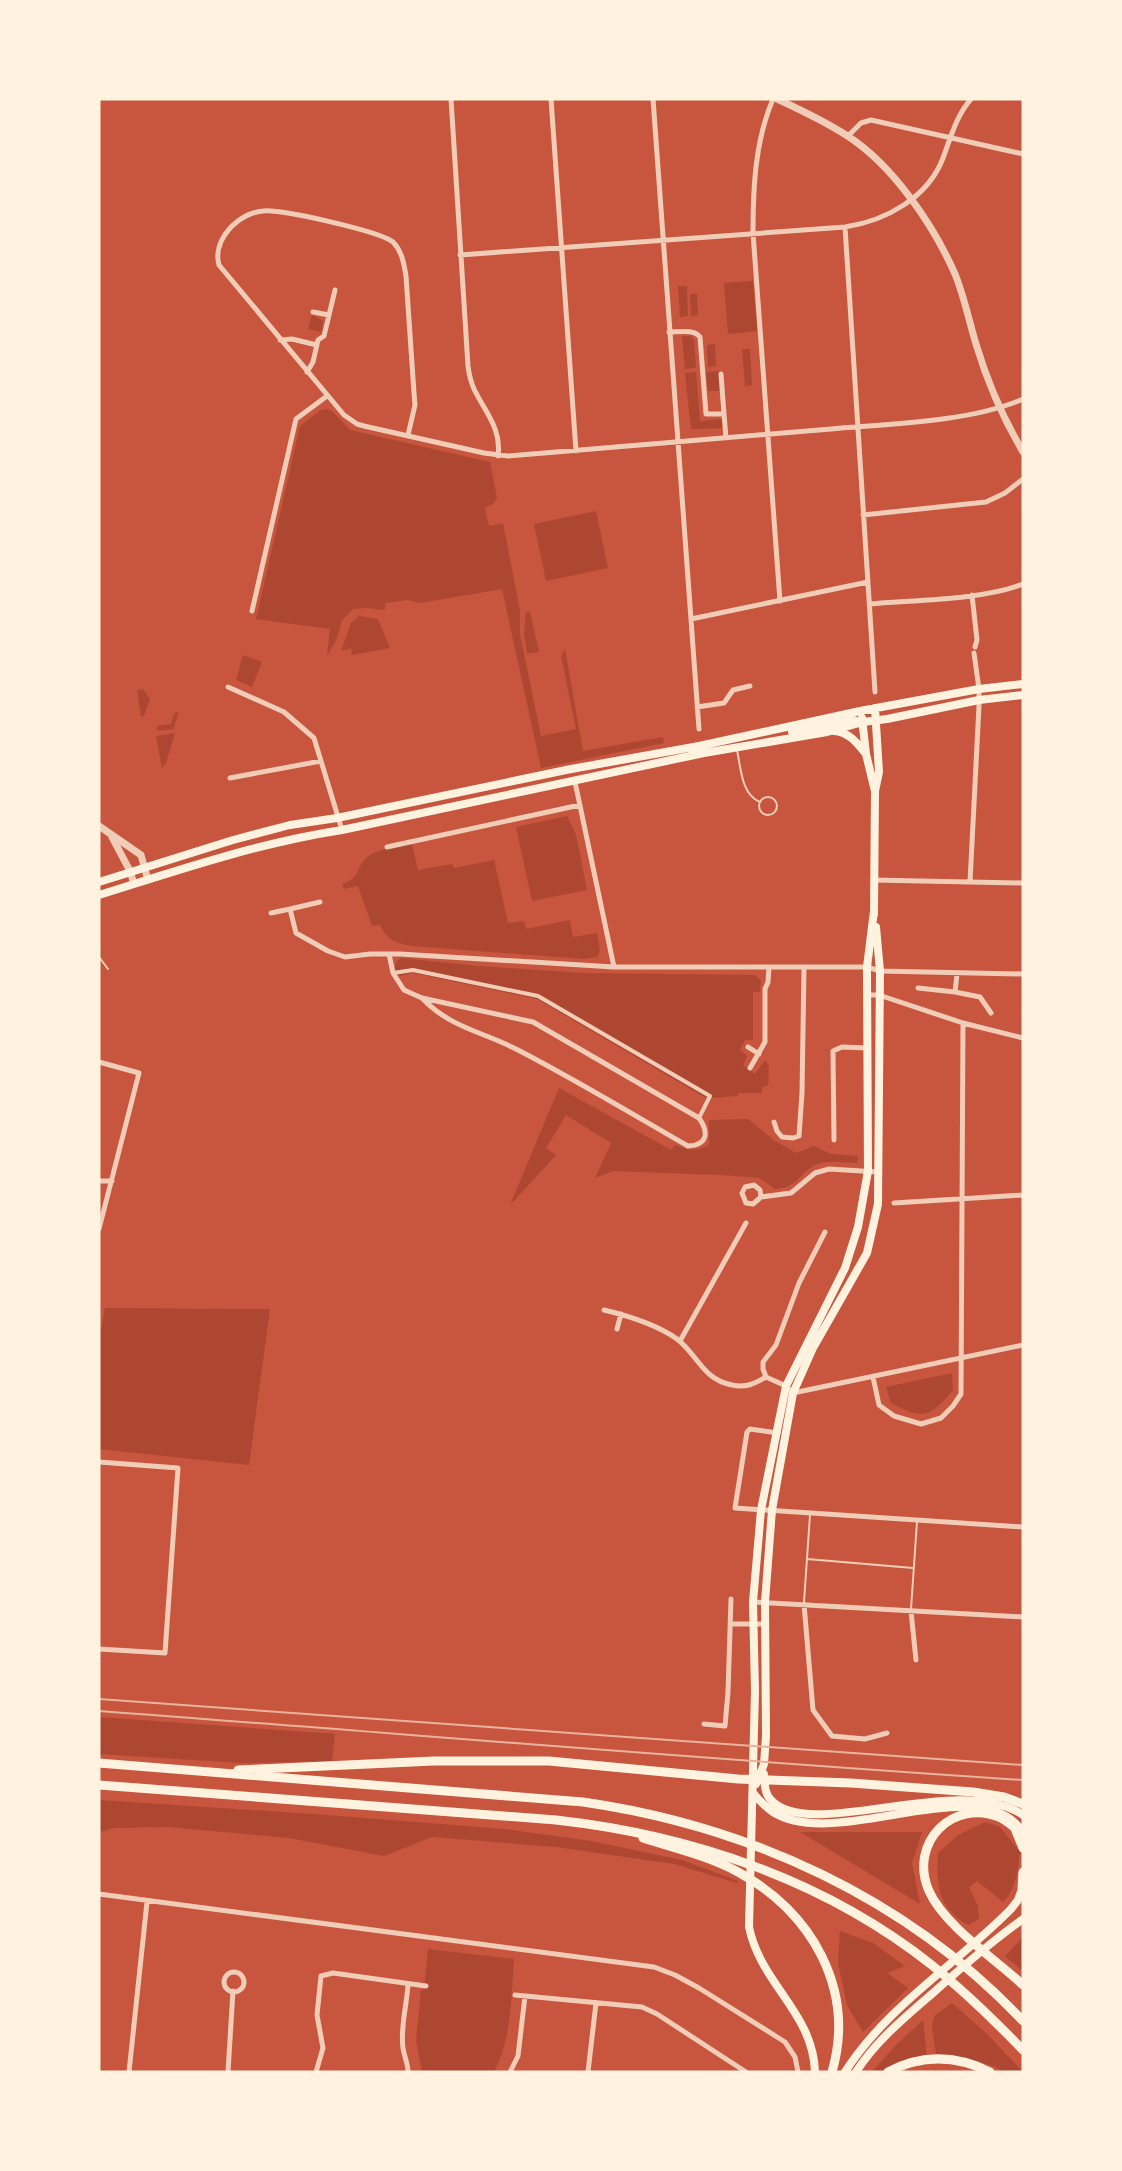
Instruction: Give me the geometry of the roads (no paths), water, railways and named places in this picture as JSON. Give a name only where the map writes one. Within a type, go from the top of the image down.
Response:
[{"type":"highway","points":[[194,1770],[445,1761],[549,1761],[738,1779],[951,1790],[1004,1797],[1023,1804]]},
{"type":"highway","points":[[99,1763],[583,1802],[647,1813],[710,1829],[762,1848],[821,1874],[894,1915],[949,1954],[984,1983],[1023,2021]]},
{"type":"highway","points":[[99,1785],[483,1813],[606,1825],[684,1842],[737,1858],[801,1886],[849,1911],[898,1941],[932,1965],[973,2000],[1023,2050]]},
{"type":"highway","points":[[1023,1835],[1001,1818],[986,1814],[965,1815],[951,1820],[932,1836],[927,1846],[924,1867],[928,1889],[945,1915],[1023,1985]]},
{"type":"highway","points":[[606,1825],[728,1867],[765,1888],[800,1921],[824,1962],[836,2000],[838,2036],[832,2072]]},
{"type":"highway","points":[[1014,1827],[1023,1848]]},
{"type":"highway","points":[[1023,1872],[1023,1887]]},
{"type":"highway","points":[[888,2072],[903,2064],[935,2058],[967,2062],[990,2072]]},
{"type":"main road","points":[[99,882],[252,834],[290,825],[337,818],[875,708],[979,689],[1023,684]]},
{"type":"main road","points":[[827,732],[863,722],[979,700],[1023,695]]},
{"type":"main road","points":[[875,708],[879,772],[875,791],[873,880],[880,971],[878,1204],[867,1253],[813,1348],[793,1392],[772,1510],[765,1602],[765,1787],[771,1800],[789,1810],[815,1819],[948,1801],[977,1800],[998,1803],[1023,1815]]},
{"type":"main road","points":[[861,711],[866,754],[875,791]]},
{"type":"main road","points":[[750,735],[762,738],[852,720],[871,725],[877,734]]},
{"type":"main road","points":[[99,896],[260,845],[736,748],[838,731],[847,735],[866,754]]},
{"type":"main road","points":[[815,2072],[815,2061],[805,2028],[758,1956],[749,1927],[754,1735],[753,1602],[761,1510],[786,1386],[845,1268],[858,1227],[868,1171],[867,968],[874,910]]},
{"type":"main road","points":[[753,1793],[764,1764]]},
{"type":"main road","points":[[753,1793],[765,1807],[780,1816],[815,1819],[853,1821],[933,1810],[976,1807],[997,1811],[1008,1817],[1023,1835]]},
{"type":"main road","points":[[845,2072],[873,2035],[1013,1906],[1023,1887]]},
{"type":"main road","points":[[856,2072],[876,2046],[924,2001],[1023,1919]]},
{"type":"street","points":[[451,99],[468,366],[473,388],[496,428],[499,438],[498,456]]},
{"type":"street","points":[[551,99],[576,451]]},
{"type":"street","points":[[653,99],[699,729]]},
{"type":"street","points":[[780,601],[753,233],[753,201],[759,145],[775,99],[805,112],[848,136],[884,165],[911,200],[935,235],[955,275],[981,361],[1000,408],[1023,452]]},
{"type":"street","points":[[460,255],[845,227],[876,220],[911,200],[931,180],[942,160],[962,108],[971,99]]},
{"type":"street","points":[[848,136],[861,123],[870,120],[1023,154]]},
{"type":"street","points":[[408,435],[415,405],[406,276],[399,250],[388,239],[367,232],[274,212],[256,213],[233,225],[221,241],[217,259],[219,265],[344,415],[357,424],[498,456],[857,427],[955,416],[1000,408],[1023,399]]},
{"type":"street","points":[[845,227],[874,692]]},
{"type":"street","points":[[307,372],[313,362],[318,340],[324,336],[334,290]]},
{"type":"street","points":[[314,312],[329,315]]},
{"type":"street","points":[[669,332],[691,332],[700,337],[706,414],[724,414]]},
{"type":"street","points":[[280,340],[292,339],[317,345]]},
{"type":"street","points":[[722,374],[726,438]]},
{"type":"street","points":[[252,611],[296,419],[327,396]]},
{"type":"street","points":[[863,515],[986,502],[1005,494],[1023,479]]},
{"type":"street","points":[[691,619],[868,582]]},
{"type":"street","points":[[870,604],[972,595],[1000,591],[1023,584]]},
{"type":"street","points":[[970,882],[979,700],[974,650],[977,640],[972,595]]},
{"type":"street","points":[[697,707],[724,703],[733,690],[750,686]]},
{"type":"street","points":[[228,687],[284,712],[314,738],[342,830]]},
{"type":"street","points":[[734,738],[736,748]]},
{"type":"street","points":[[230,778],[321,761]]},
{"type":"street","points":[[575,782],[614,967]]},
{"type":"street","points":[[387,847],[580,805]]},
{"type":"street","points":[[99,826],[141,855],[148,880]]},
{"type":"street","points":[[112,837],[130,871],[134,884]]},
{"type":"street","points":[[873,880],[1023,883]]},
{"type":"street","points":[[271,913],[320,902]]},
{"type":"street","points":[[290,909],[296,933],[328,951],[345,957],[389,954],[614,967],[867,968],[880,971],[957,974],[1023,974]]},
{"type":"street","points":[[389,954],[393,973],[404,990],[422,998],[533,1022],[699,1118],[705,1127],[704,1140],[688,1146],[516,1049],[451,1021],[435,1012],[422,998]]},
{"type":"street","points":[[750,1068],[765,1042],[765,989],[769,968]]},
{"type":"street","points":[[774,1122],[782,1137],[798,1136],[802,1093],[804,968]]},
{"type":"street","points":[[393,973],[413,970],[538,996],[710,1096],[699,1118]]},
{"type":"street","points":[[955,992],[957,974]]},
{"type":"street","points":[[918,988],[980,997],[991,1013]]},
{"type":"street","points":[[868,995],[879,995],[963,1023],[1023,1038]]},
{"type":"street","points":[[873,1377],[879,1405],[894,1416],[921,1424],[941,1418],[961,1394],[963,1023]]},
{"type":"street","points":[[748,1047],[759,1054]]},
{"type":"street","points":[[834,1140],[833,1051],[842,1047],[868,1048]]},
{"type":"street","points":[[99,1062],[138,1073],[99,1229]]},
{"type":"street","points":[[761,1197],[791,1193],[815,1173],[829,1169],[878,1172]]},
{"type":"street","points":[[99,1181],[112,1181]]},
{"type":"street","points":[[894,1203],[1023,1195]]},
{"type":"street","points":[[680,1341],[746,1223]]},
{"type":"street","points":[[825,1232],[799,1284],[776,1345],[763,1362],[766,1377],[786,1386],[793,1392],[1023,1345]]},
{"type":"street","points":[[604,1310],[654,1327],[680,1341],[705,1371],[720,1383],[741,1387],[752,1385],[766,1377]]},
{"type":"street","points":[[617,1329],[621,1314]]},
{"type":"street","points":[[785,1435],[750,1430],[747,1432],[735,1509],[1023,1527]]},
{"type":"street","points":[[99,1462],[178,1468],[165,1653],[99,1649]]},
{"type":"street","points":[[704,1724],[725,1726],[732,1599]]},
{"type":"street","points":[[753,1602],[1023,1617]]},
{"type":"street","points":[[804,1604],[813,1710],[832,1736],[865,1738],[887,1733]]},
{"type":"street","points":[[911,1611],[916,1660]]},
{"type":"street","points":[[731,1623],[765,1624]]},
{"type":"street","points":[[99,1894],[654,1967],[683,1979],[784,2042],[795,2057],[798,2072]]},
{"type":"street","points":[[129,2072],[147,1902]]},
{"type":"street","points":[[316,2072],[323,2048],[317,2015],[321,1976],[333,1973],[426,1986]]},
{"type":"street","points":[[408,1984],[403,2050],[408,2072]]},
{"type":"street","points":[[228,2072],[233,1991]]},
{"type":"street","points":[[515,1995],[642,2007],[657,2014],[746,2072]]},
{"type":"street","points":[[510,2072],[518,2056],[525,1996]]},
{"type":"street","points":[[590,2072],[596,2003]]},
{"type":"lane","points":[[736,748],[745,788],[754,800],[760,802]]},
{"type":"lane","points":[[766,797],[774,799],[777,804],[776,811],[765,814],[759,808],[760,802],[766,797]]},
{"type":"lane","points":[[99,957],[108,969]]},
{"type":"lane","points":[[804,1604],[810,1512]]},
{"type":"lane","points":[[911,1611],[918,1520]]},
{"type":"lane","points":[[807,1559],[914,1568]]},
{"type":"railway","points":[[99,1699],[1023,1765]]},
{"type":"railway","points":[[99,1711],[1023,1780]]}]
